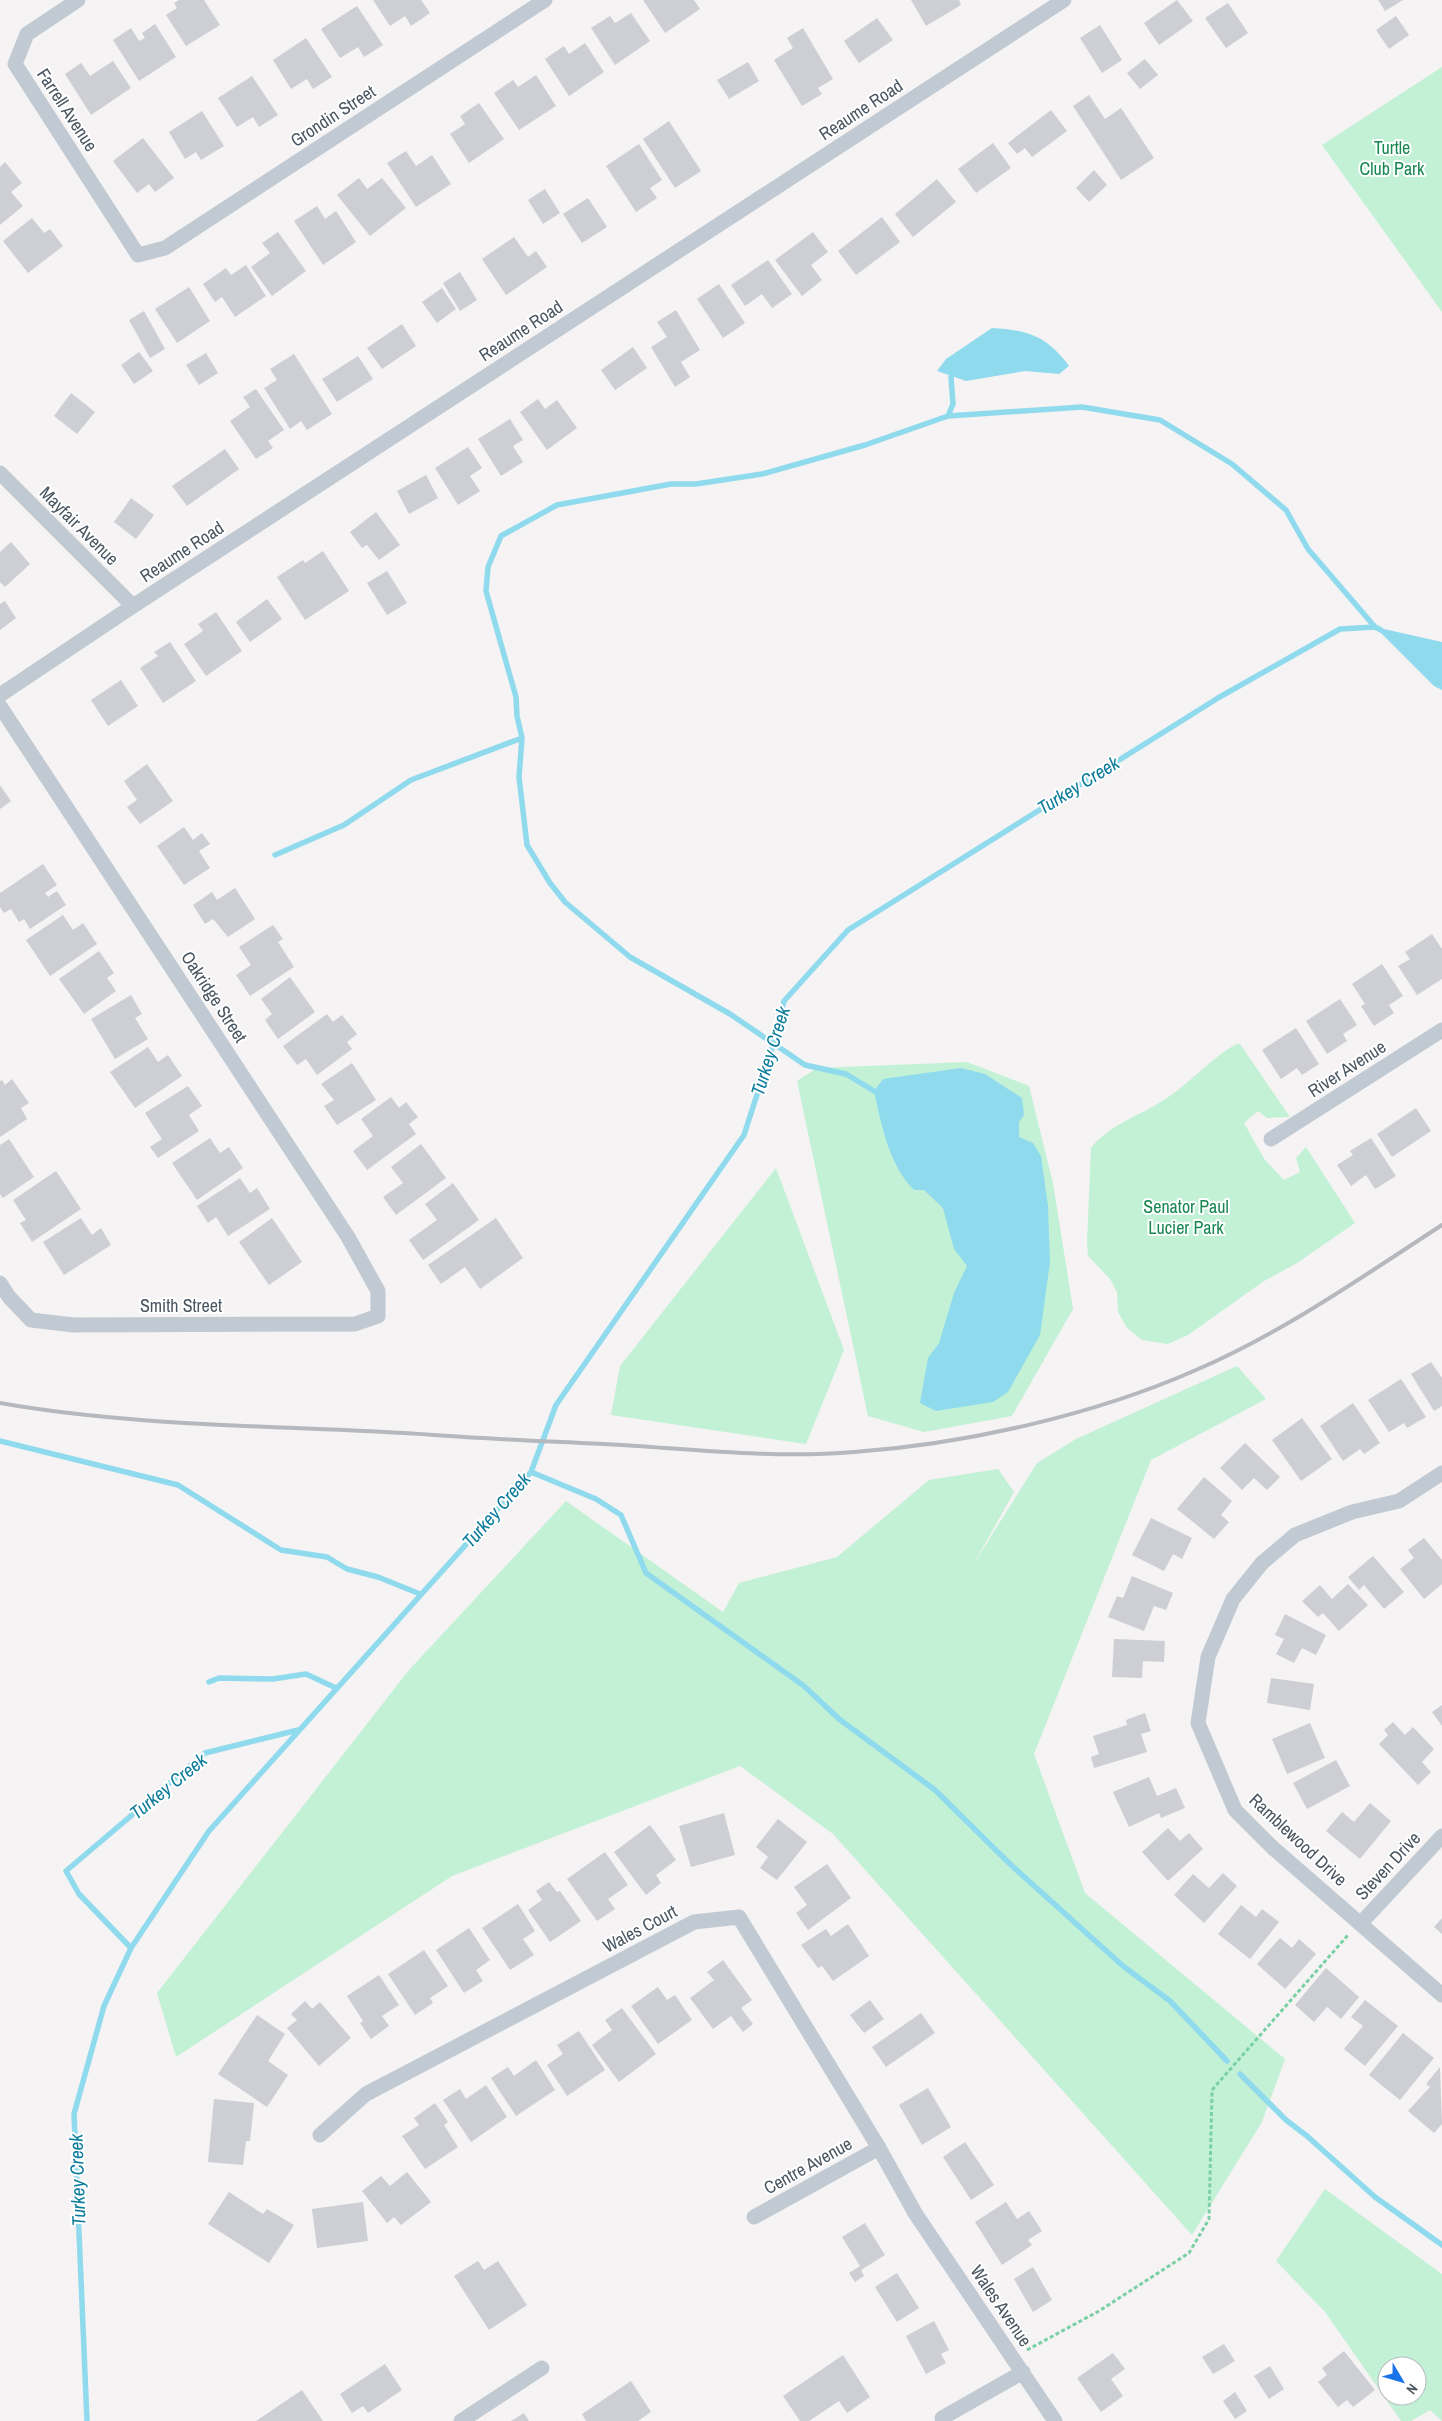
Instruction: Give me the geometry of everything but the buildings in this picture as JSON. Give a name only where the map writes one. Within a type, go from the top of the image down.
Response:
[{"type":"street","name":"Farrell Avenue","points":[[78,0],[27,34],[15,64],[138,255]]},
{"type":"street","name":"Grondin Street","points":[[138,255],[165,248],[545,0]]},
{"type":"street","name":"Reaume Road","points":[[0,695],[133,606],[1062,1]]},
{"type":"street","name":"Mayfair Avenue","points":[[0,473],[133,606]]},
{"type":"street","name":"Oakridge Street","points":[[0,706],[348,1237],[378,1291],[378,1316]]},
{"type":"street","name":"River Avenue","points":[[1271,1139],[1442,1030]]},
{"type":"street","name":"Smith Street","points":[[0,1283],[9,1297],[31,1320],[74,1325],[355,1324],[378,1316]]},
{"type":"street","name":"Ramblewood Drive","points":[[1442,1472],[1399,1501],[1352,1512],[1295,1536],[1262,1563],[1233,1599],[1208,1657],[1198,1723],[1235,1810],[1273,1848],[1361,1922],[1442,1995]]},
{"type":"street","name":"Steven Drive","points":[[1361,1922],[1442,1836]]},
{"type":"street","name":"Wales Court","points":[[320,2135],[366,2094],[694,1922],[739,1917],[879,2148],[915,2213]]},
{"type":"street","name":"Centre Avenue","points":[[754,2217],[879,2148]]},
{"type":"street","name":"Wales Avenue","points":[[915,2213],[1055,2421]]},
{"type":"street","points":[[461,2421],[542,2368]]},
{"type":"street","points":[[942,2418],[1023,2372]]},
{"type":"path","points":[[1013,2358],[1098,2311],[1189,2253],[1209,2219],[1212,2090],[1342,1941],[1361,1922]]},
{"type":"green space","name":"Turtle Club Park","points":[[1442,67],[1442,312],[1322,145]]},
{"type":"green space","name":"Senator Paul Lucier Park","points":[[1236,1044],[1240,1044],[1290,1117],[1267,1118],[1258,1111],[1244,1123],[1265,1160],[1284,1180],[1300,1172],[1296,1158],[1306,1147],[1355,1223],[1297,1263],[1264,1281],[1188,1335],[1168,1344],[1142,1340],[1127,1328],[1118,1312],[1117,1292],[1110,1279],[1088,1256],[1091,1148],[1098,1140],[1123,1122],[1169,1097]]},
{"type":"green space","points":[[967,1062],[1029,1086],[1053,1183],[1073,1309],[1012,1416],[924,1432],[868,1416],[797,1081],[817,1068]]},
{"type":"green space","points":[[776,1168],[844,1350],[806,1444],[611,1415],[620,1366]]},
{"type":"green space","points":[[1237,1366],[1266,1399],[1151,1460],[1034,1754],[1085,1893],[1285,2059],[1262,2122],[1192,2235],[833,1834],[740,1766],[452,1876],[176,2057],[157,1993],[409,1670],[566,1501],[723,1612],[739,1583],[837,1557],[929,1480],[998,1469],[1014,1492],[973,1565],[1037,1463],[1076,1439]]},
{"type":"green space","points":[[1325,2189],[1442,2274],[1442,2421],[1430,2410],[1411,2421],[1401,2421],[1391,2406],[1427,2406],[1427,2356],[1377,2356],[1377,2387],[1325,2312],[1276,2261]]},
{"type":"water","points":[[992,328],[1026,333],[1044,341],[1069,366],[1059,374],[1025,371],[966,381],[937,371],[946,359]]},
{"type":"water","points":[[1375,627],[1442,642],[1442,690],[1434,686]]},
{"type":"water","points":[[961,1068],[985,1074],[1022,1098],[1024,1115],[1019,1122],[1019,1137],[1033,1143],[1041,1156],[1048,1206],[1050,1262],[1040,1335],[1008,1392],[993,1402],[936,1411],[920,1403],[928,1358],[939,1343],[954,1293],[967,1266],[954,1249],[943,1208],[924,1190],[914,1190],[898,1169],[887,1144],[874,1091],[883,1079]]},
{"type":"waterway","points":[[948,416],[953,404],[951,377]]},
{"type":"waterway","points":[[874,1091],[846,1074],[805,1065],[730,1014],[630,957],[565,902],[550,883],[527,845],[519,777],[522,738],[517,716],[516,697],[486,591],[488,567],[501,536],[557,505],[671,484],[696,484],[762,474],[865,445],[948,416],[1082,407],[1160,420],[1232,464],[1286,510],[1308,549],[1375,627]]},
{"type":"waterway","name":"Turkey Creek","points":[[87,2421],[74,2114],[104,2006],[131,1948],[209,1831],[531,1472],[556,1405],[744,1135],[774,1042],[784,1001],[848,930],[1218,698],[1340,629],[1375,627],[1381,630]]},
{"type":"waterway","points":[[275,855],[344,825],[411,780],[522,738]]},
{"type":"waterway","points":[[0,1441],[178,1485],[281,1550],[327,1557],[347,1569],[378,1577],[420,1594]]},
{"type":"waterway","points":[[531,1472],[596,1499],[621,1515],[646,1573],[804,1686],[839,1719],[935,1790],[1011,1865],[1123,1966],[1170,2001],[1227,2061]]},
{"type":"waterway","points":[[209,1682],[219,1678],[273,1679],[306,1674],[336,1688]]},
{"type":"waterway","name":"Turkey Creek","points":[[131,1948],[79,1894],[66,1871],[205,1753],[298,1730]]},
{"type":"waterway","points":[[1240,2074],[1286,2120],[1307,2136],[1375,2197],[1442,2245]]},
{"type":"railway","points":[[0,1403],[108,1417],[217,1425],[380,1432],[746,1453],[827,1454],[897,1448],[1029,1425],[1115,1401],[1157,1386],[1229,1355],[1260,1339],[1322,1303],[1442,1225]]}]
